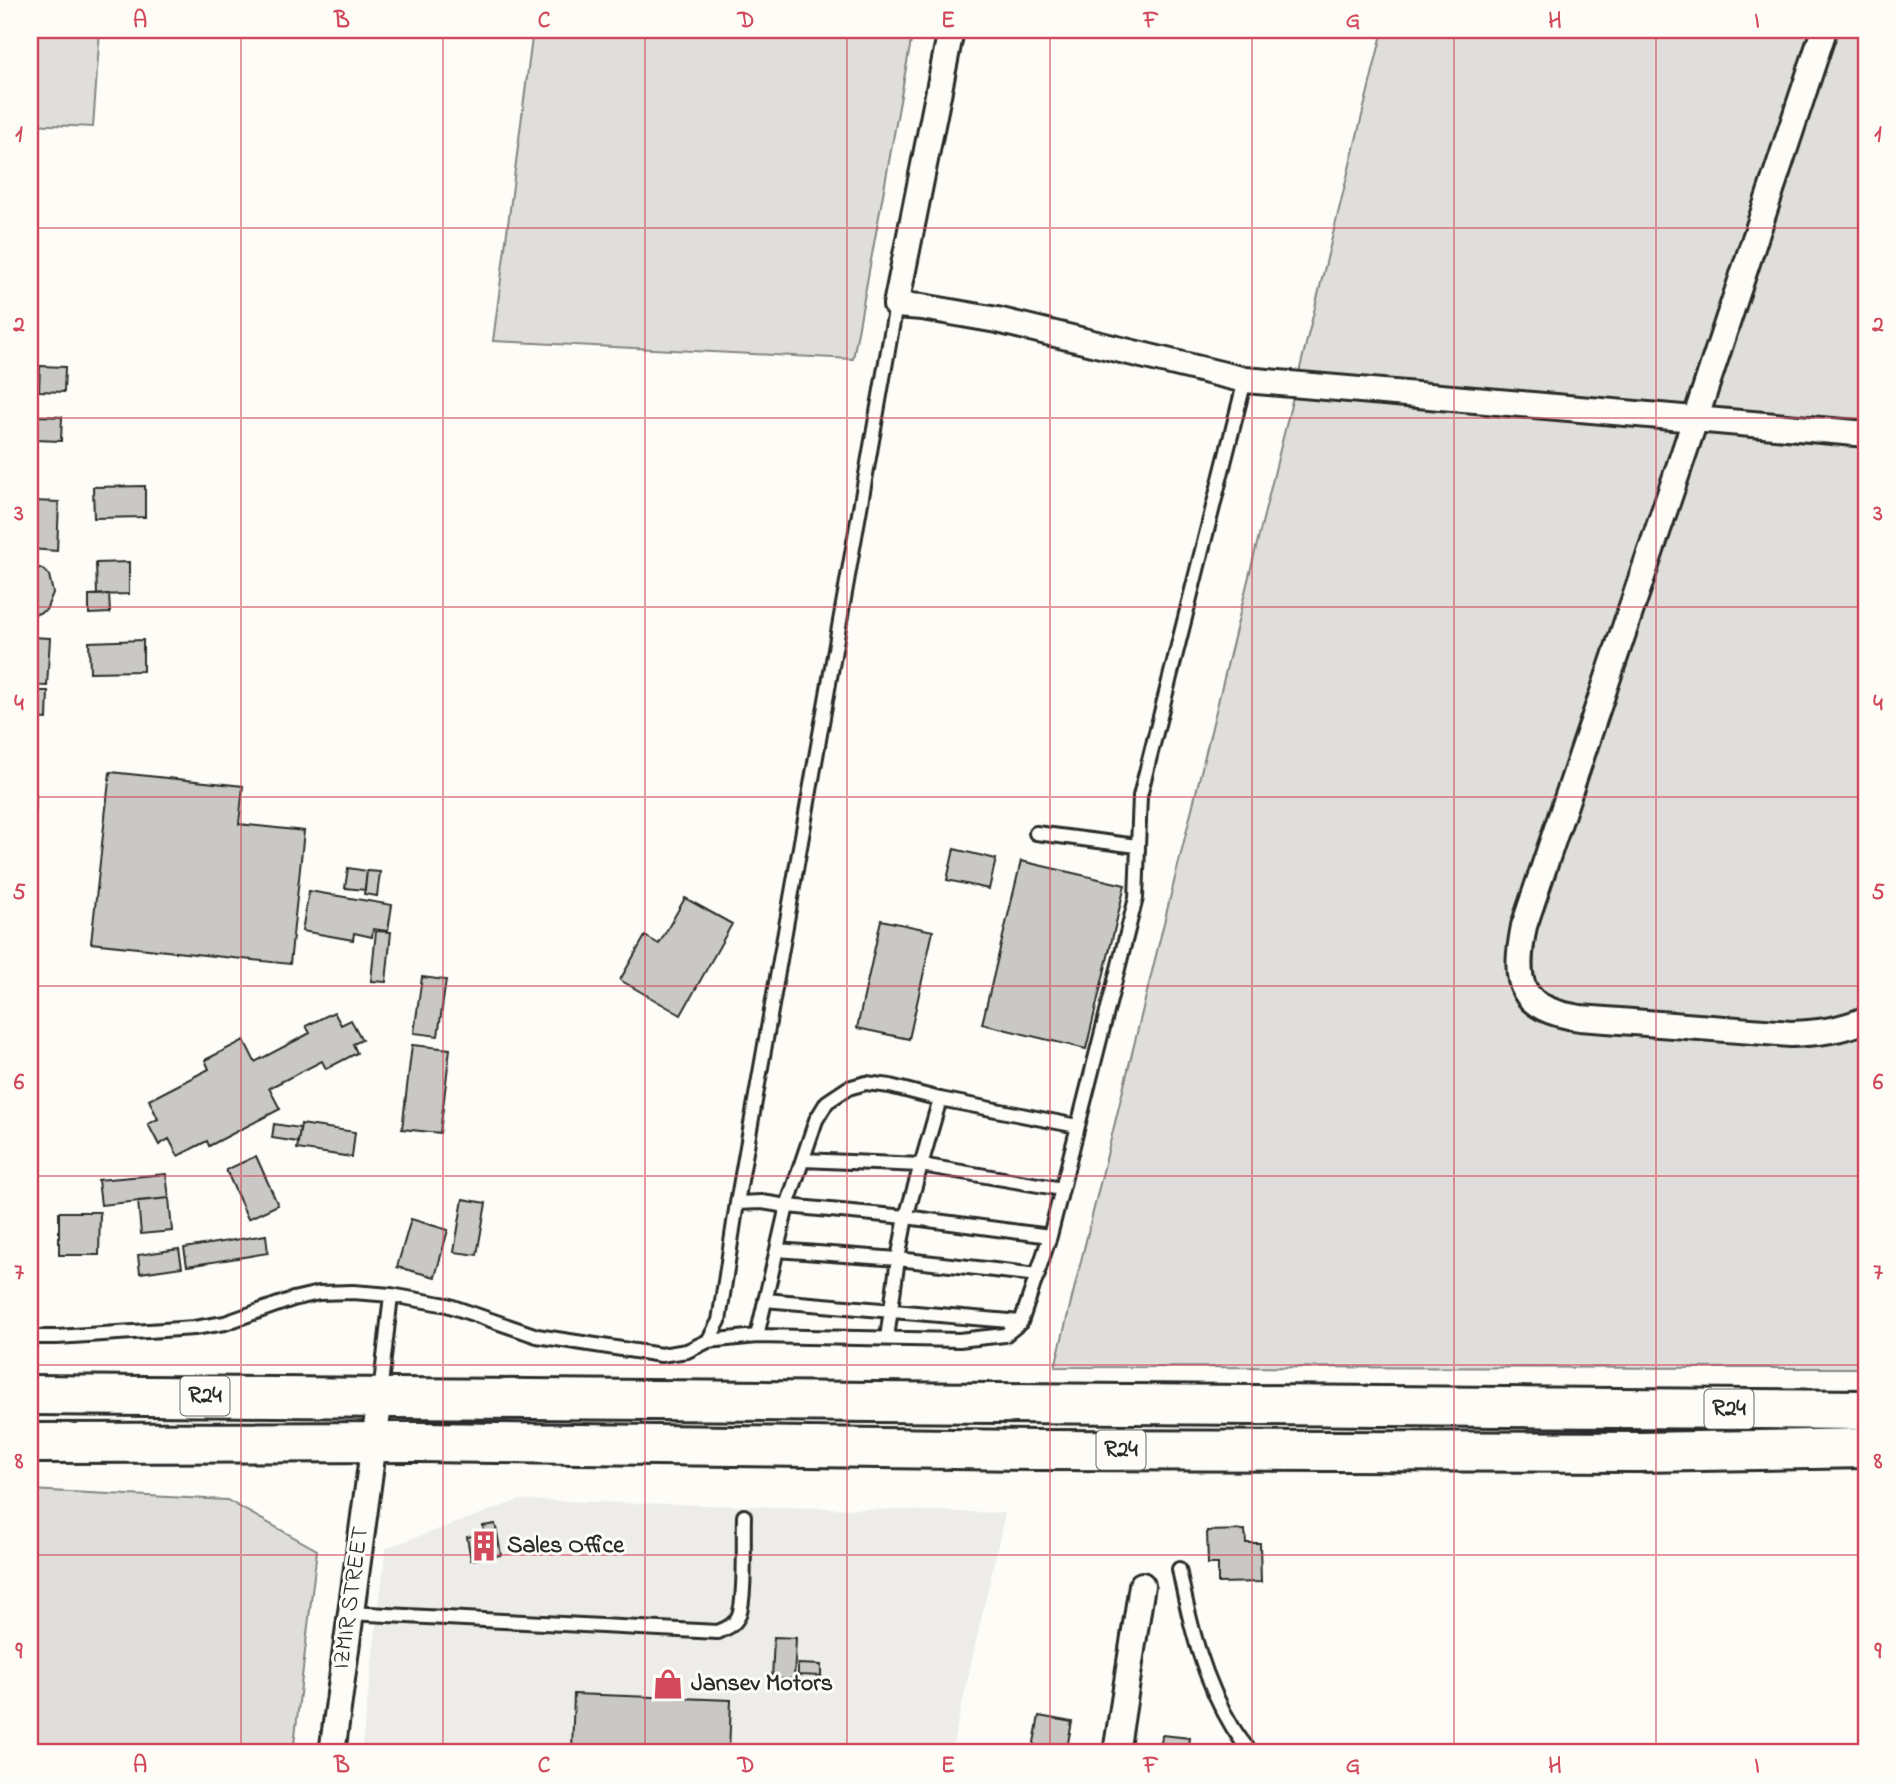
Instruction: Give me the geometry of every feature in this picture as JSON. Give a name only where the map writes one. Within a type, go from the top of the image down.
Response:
[{"type":"main road","name":"R24","points":[[30,1395],[1867,1410]]},
{"type":"main road","name":"R24","points":[[30,1443],[374,1442],[1441,1452],[1867,1448]]},
{"type":"street","points":[[951,30],[896,304],[997,320],[1245,380],[1867,434]]},
{"type":"street","points":[[1824,30],[1524,926],[1519,968],[1530,999],[1539,1007],[1557,1015],[1627,1023],[1791,1034],[1844,1028],[1867,1019]]},
{"type":"street","name":"IZMIR STREET","points":[[332,1753],[380,1398]]},
{"type":"street","points":[[1116,1753],[1142,1585]]},
{"type":"lane","points":[[708,1341],[719,1321],[737,1203],[896,304]]},
{"type":"lane","points":[[30,1337],[194,1328],[225,1323],[293,1299],[319,1293],[391,1295],[447,1305],[537,1336],[661,1355],[687,1351],[708,1341],[757,1336],[958,1340],[1005,1335],[1021,1322],[1050,1237],[1136,898],[1140,796],[1245,380]]},
{"type":"lane","points":[[1036,833],[1137,846]]},
{"type":"lane","points":[[757,1336],[787,1206],[816,1120],[827,1102],[848,1088],[866,1083],[890,1086],[940,1099],[1077,1126]]},
{"type":"lane","points":[[887,1338],[906,1217],[940,1099]]},
{"type":"lane","points":[[803,1160],[921,1165],[1062,1189]]},
{"type":"lane","points":[[737,1203],[762,1202],[906,1217],[1050,1237]]},
{"type":"lane","points":[[777,1250],[898,1259],[1038,1275]]},
{"type":"lane","points":[[380,1398],[391,1295]]},
{"type":"lane","points":[[765,1300],[1021,1322]]},
{"type":"lane","points":[[349,1613],[718,1632],[731,1627],[739,1616],[744,1516]]},
{"type":"lane","points":[[1180,1569],[1190,1625],[1205,1672],[1225,1715],[1246,1748],[1253,1753]]},
{"type":"shaded area","points":[[30,30],[100,30],[93,127],[30,124]]},
{"type":"shaded area","points":[[533,30],[913,30],[853,359],[493,341]]},
{"type":"shaded area","points":[[1383,30],[1867,30],[1867,1368],[1055,1367]]},
{"type":"shaded area","points":[[30,1490],[227,1500],[317,1550],[293,1753],[30,1753]]},
{"type":"shaded area","name":"Jansev Motors","points":[[520,1500],[1005,1513],[951,1753],[361,1753],[386,1548]]},
{"type":"building","points":[[40,366],[65,367],[64,392],[39,391]]},
{"type":"building","points":[[36,416],[62,417],[61,441],[35,440]]},
{"type":"building","points":[[145,486],[145,517],[94,518],[93,487]]},
{"type":"building","points":[[32,501],[59,502],[57,551],[30,549]]},
{"type":"building","points":[[129,562],[129,594],[97,595],[96,563]]},
{"type":"building","points":[[30,565],[49,575],[53,593],[46,610],[30,617]]},
{"type":"building","points":[[109,594],[110,613],[89,614],[89,595]]},
{"type":"building","points":[[30,637],[50,638],[47,686],[30,685]]},
{"type":"building","points":[[143,640],[143,671],[90,672],[89,642]]},
{"type":"building","points":[[34,691],[48,691],[47,719],[33,718]]},
{"type":"building","points":[[110,772],[243,786],[239,824],[304,831],[290,964],[91,943]]},
{"type":"building","points":[[30,795],[36,795],[30,891]]},
{"type":"building","points":[[954,849],[996,859],[989,889],[947,880]]},
{"type":"building","points":[[1021,861],[1125,885],[1086,1049],[982,1024]]},
{"type":"building","points":[[348,868],[367,871],[365,890],[345,888]]},
{"type":"building","points":[[367,871],[380,872],[377,896],[364,894]]},
{"type":"building","points":[[309,891],[392,905],[388,931],[373,929],[372,937],[354,933],[353,940],[302,931]]},
{"type":"building","points":[[685,898],[732,924],[681,1015],[620,980],[645,936],[659,944]]},
{"type":"building","points":[[881,920],[933,931],[909,1039],[857,1028]]},
{"type":"building","points":[[376,931],[391,932],[386,982],[371,981]]},
{"type":"building","points":[[422,977],[446,980],[438,1036],[414,1033]]},
{"type":"building","points":[[334,1012],[341,1025],[351,1020],[362,1040],[353,1044],[357,1053],[326,1069],[322,1061],[269,1088],[280,1109],[209,1146],[207,1141],[178,1156],[169,1139],[159,1145],[148,1124],[158,1119],[149,1100],[209,1069],[205,1060],[244,1040],[255,1062],[310,1033],[306,1026]]},
{"type":"building","points":[[412,1045],[450,1049],[440,1133],[402,1129]]},
{"type":"building","points":[[274,1124],[300,1128],[298,1142],[272,1138]]},
{"type":"building","points":[[301,1124],[355,1132],[352,1157],[297,1149]]},
{"type":"building","points":[[256,1156],[278,1205],[248,1219],[226,1170]]},
{"type":"building","points":[[166,1174],[169,1198],[101,1205],[98,1180]]},
{"type":"building","points":[[169,1198],[172,1231],[141,1234],[138,1201]]},
{"type":"building","points":[[463,1199],[486,1203],[477,1255],[454,1252]]},
{"type":"building","points":[[59,1212],[100,1212],[99,1255],[59,1255]]},
{"type":"building","points":[[411,1219],[448,1230],[435,1277],[397,1267]]},
{"type":"building","points":[[266,1235],[268,1253],[187,1266],[184,1248]]},
{"type":"building","points":[[179,1249],[182,1267],[140,1273],[138,1255]]},
{"type":"building","points":[[495,1524],[497,1532],[484,1534],[483,1526]]},
{"type":"building","points":[[1245,1530],[1246,1543],[1260,1543],[1261,1582],[1218,1583],[1218,1564],[1208,1564],[1207,1531]]},
{"type":"building","name":"Sales Office","points":[[497,1532],[501,1555],[471,1560],[467,1537]]},
{"type":"building","points":[[774,1637],[796,1638],[794,1679],[772,1679]]},
{"type":"building","points":[[798,1664],[821,1665],[821,1676],[798,1675]]},
{"type":"building","points":[[574,1694],[731,1700],[729,1753],[572,1751]]},
{"type":"building","points":[[1039,1716],[1072,1722],[1066,1753],[1032,1753]]},
{"type":"building","points":[[1162,1735],[1190,1738],[1188,1753],[1160,1753]]},
{"type":"place","name":"Sales Office","points":[[484,1546]]},
{"type":"place","name":"Jansev Motors","points":[[668,1684]]}]
